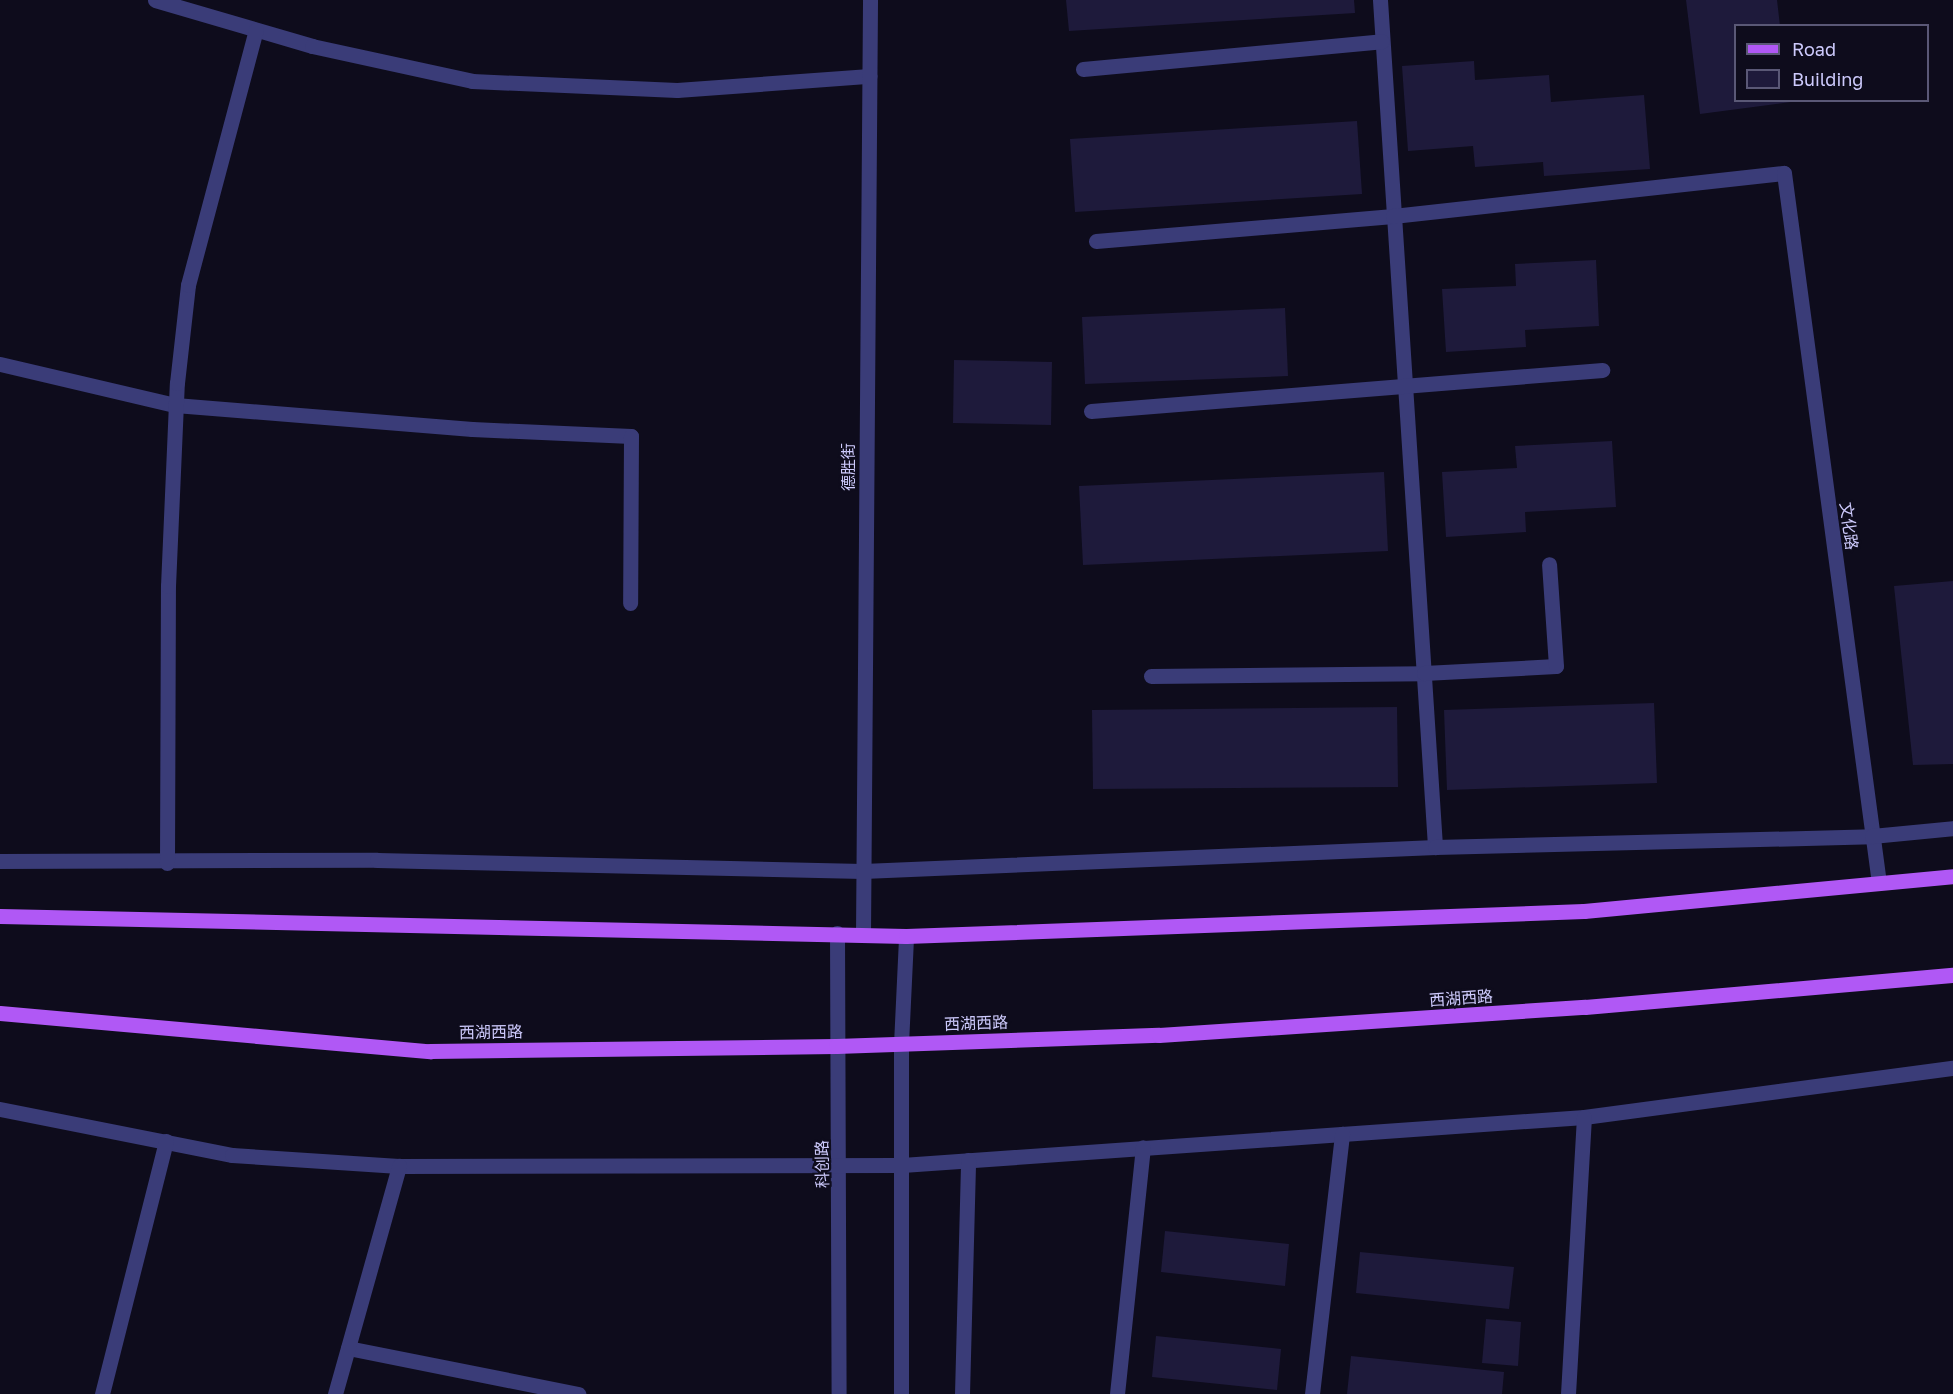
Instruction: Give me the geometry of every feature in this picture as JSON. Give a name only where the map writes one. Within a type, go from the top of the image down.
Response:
[{"type":"main road","points":[[0,916],[906,936],[1584,911],[1953,876]]},
{"type":"main road","name":"西湖西路","points":[[0,1013],[430,1051],[836,1046],[1159,1035],[1573,1008],[1953,975]]},
{"type":"street","points":[[154,0],[256,30],[472,81],[677,90],[869,76]]},
{"type":"street","name":"德胜街","points":[[863,935],[870,0]]},
{"type":"street","points":[[1380,0],[1435,846]]},
{"type":"street","points":[[167,863],[168,586],[175,405],[188,285],[256,30]]},
{"type":"street","points":[[1083,69],[1382,42]]},
{"type":"street","name":"文化路","points":[[1393,216],[1784,173],[1878,883]]},
{"type":"street","points":[[1096,241],[1393,216]]},
{"type":"street","points":[[0,364],[175,405],[472,429],[632,436],[630,603]]},
{"type":"street","points":[[1091,411],[1602,370]]},
{"type":"street","points":[[1151,676],[1424,673],[1556,666],[1550,564]]},
{"type":"street","points":[[0,861],[167,863],[377,860],[864,871],[1435,846],[1872,836],[1953,828]]},
{"type":"street","name":"科创路","points":[[837,933],[836,1046],[840,1166],[839,1394]]},
{"type":"street","points":[[901,1394],[901,1044],[906,936]]},
{"type":"street","points":[[0,1109],[232,1155],[399,1166],[902,1165],[1584,1117],[1953,1068]]},
{"type":"street","points":[[1568,1394],[1584,1117]]},
{"type":"street","points":[[1312,1394],[1342,1134]]},
{"type":"street","points":[[102,1394],[166,1141]]},
{"type":"street","points":[[1117,1394],[1143,1147]]},
{"type":"street","points":[[962,1394],[968,1160]]},
{"type":"street","points":[[335,1394],[399,1166]]},
{"type":"street","points":[[348,1348],[578,1394]]},
{"type":"building","points":[[1066,0],[1354,0],[1355,13],[1069,31]]},
{"type":"building","points":[[1686,0],[1777,0],[1780,24],[1734,24],[1734,102],[1791,102],[1700,114]]},
{"type":"building","points":[[1474,61],[1475,80],[1549,75],[1551,102],[1644,95],[1650,169],[1544,176],[1543,162],[1475,167],[1473,146],[1408,151],[1402,66]]},
{"type":"building","points":[[1357,121],[1362,194],[1075,212],[1070,139]]},
{"type":"building","points":[[1596,260],[1599,326],[1525,330],[1526,347],[1446,352],[1442,289],[1516,286],[1515,264]]},
{"type":"building","points":[[1285,308],[1288,376],[1085,384],[1082,317]]},
{"type":"building","points":[[954,360],[1052,362],[1051,425],[953,423]]},
{"type":"building","points":[[1612,441],[1616,507],[1525,512],[1526,532],[1446,537],[1442,472],[1517,468],[1515,446]]},
{"type":"building","points":[[1384,472],[1388,551],[1083,565],[1079,486]]},
{"type":"building","points":[[1953,581],[1953,764],[1913,765],[1894,586]]},
{"type":"building","points":[[1654,703],[1657,783],[1447,790],[1444,710]]},
{"type":"building","points":[[1397,707],[1398,787],[1093,789],[1092,710]]},
{"type":"building","points":[[1165,1231],[1289,1244],[1285,1286],[1161,1272]]},
{"type":"building","points":[[1360,1252],[1514,1267],[1509,1309],[1356,1293]]},
{"type":"building","points":[[1486,1319],[1521,1322],[1518,1366],[1482,1363]]},
{"type":"building","points":[[1156,1336],[1281,1349],[1277,1390],[1152,1377]]},
{"type":"building","points":[[1351,1356],[1504,1372],[1502,1394],[1347,1394]]}]
